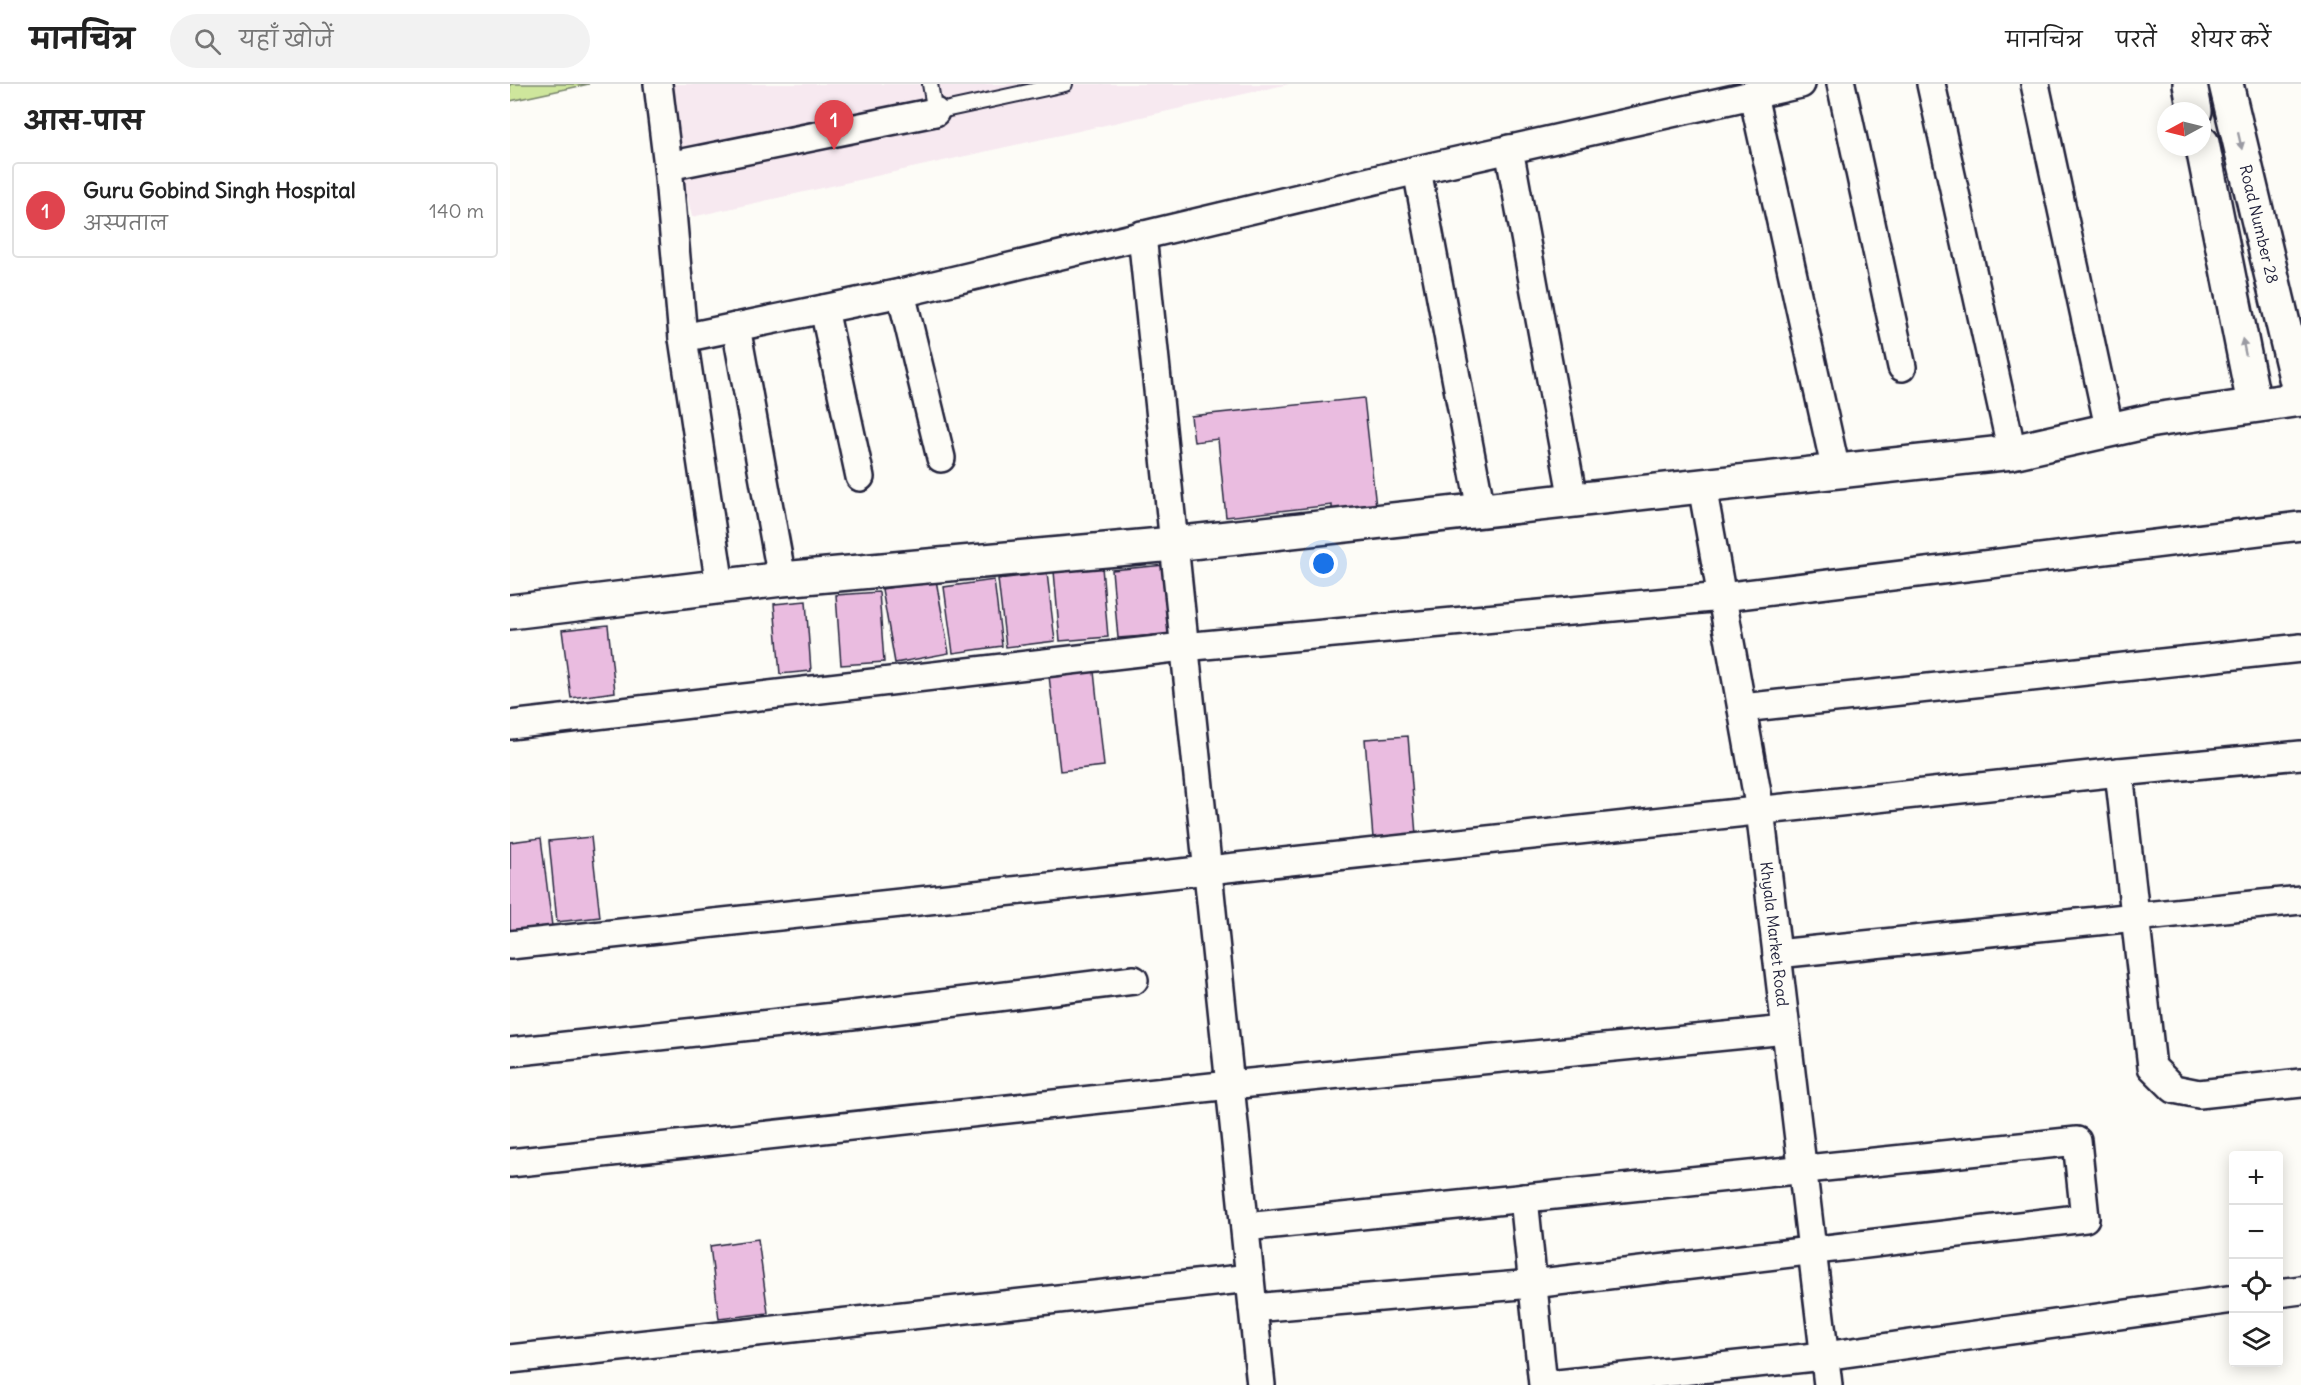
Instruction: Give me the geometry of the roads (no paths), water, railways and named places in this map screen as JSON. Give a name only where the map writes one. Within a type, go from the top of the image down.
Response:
[{"type":"street","points":[[658,84],[668,166],[682,338],[720,586]]},
{"type":"street","points":[[682,338],[900,292],[1416,170],[1801,84]]},
{"type":"street","points":[[1841,84],[1902,367]]},
{"type":"street","points":[[1931,84],[2012,452]]},
{"type":"street","points":[[2035,84],[2110,432]]},
{"type":"street","points":[[2190,84],[2193,102]]},
{"type":"street","name":"Road Number 28","points":[[2226,84],[2301,399]]},
{"type":"street","points":[[1754,95],[1836,471]]},
{"type":"street","points":[[668,166],[935,112]]},
{"type":"street","points":[[1509,149],[1572,500]]},
{"type":"street","points":[[2205,156],[2254,404]]},
{"type":"street","points":[[1416,170],[1481,510]]},
{"type":"street","points":[[1142,235],[1261,1385]]},
{"type":"street","points":[[900,292],[941,458]]},
{"type":"street","points":[[824,309],[860,477]]},
{"type":"street","points":[[736,327],[782,579]]},
{"type":"street","points":[[510,612],[782,579],[1173,544],[2012,452],[2110,432],[2154,420],[2301,399]]},
{"type":"street","name":"Khyala Market Road","points":[[1702,486],[1760,810],[1828,1385]]},
{"type":"street","points":[[510,725],[1183,647],[1722,597],[2301,526]]},
{"type":"street","points":[[1742,708],[2301,648]]},
{"type":"street","points":[[510,945],[1760,810],[2301,755]]},
{"type":"street","points":[[2119,772],[2152,1067],[2174,1089],[2199,1094],[2301,1083]]},
{"type":"street","points":[[1777,954],[2301,900]]},
{"type":"street","points":[[510,1052],[844,1016],[1134,980]]},
{"type":"street","points":[[510,1163],[1230,1084],[1786,1030]]},
{"type":"street","points":[[1245,1227],[2077,1141],[2085,1218],[1532,1284],[1253,1308]]},
{"type":"street","points":[[1524,1198],[1543,1385]]},
{"type":"street","points":[[510,1359],[1250,1278]]},
{"type":"street","points":[[2283,1292],[2301,1290]]},
{"type":"street","points":[[1548,1385],[1824,1356],[2229,1300]]},
{"type":"lane","points":[[930,84],[935,112],[1065,84]]},
{"type":"place","name":"Guru Gobind Singh Hospital","points":[[834,150]]}]
